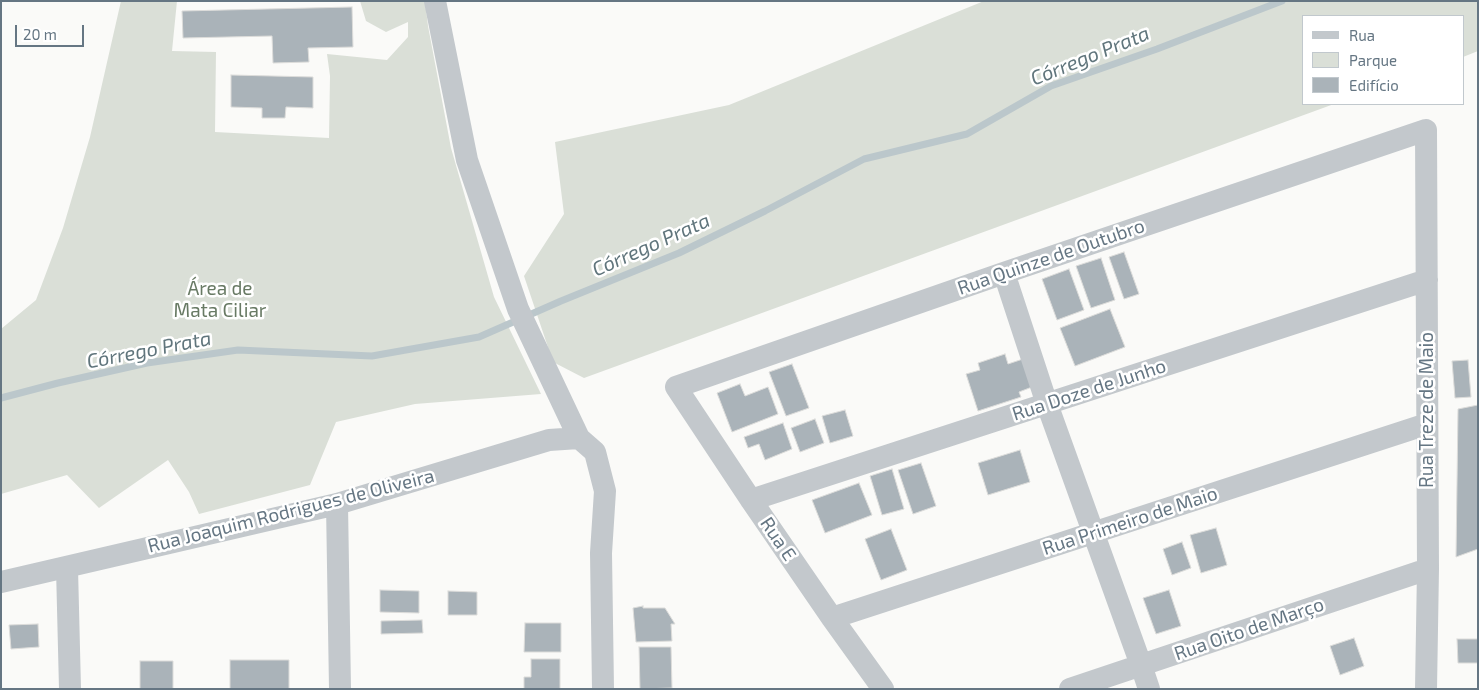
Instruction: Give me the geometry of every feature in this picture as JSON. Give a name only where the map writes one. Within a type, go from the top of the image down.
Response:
[{"type":"street","points":[[435,1],[467,160],[518,309],[579,438],[595,452],[605,491],[601,553],[603,689]]},
{"type":"street","name":"Rua Quinze de Outubro","points":[[676,387],[1004,273],[1426,130]]},
{"type":"street","name":"Rua Treze de Maio","points":[[1426,130],[1428,569],[1426,689]]},
{"type":"street","points":[[1004,273],[1047,404],[1149,689]]},
{"type":"street","name":"Rua Doze de Junho","points":[[751,500],[1427,280]]},
{"type":"street","name":"Rua E","points":[[676,387],[832,618],[884,689]]},
{"type":"street","name":"Rua Primeiro de Maio","points":[[832,618],[1427,424]]},
{"type":"street","name":"Rua Joaquim Rodrigues de Oliveira","points":[[1,582],[337,504],[549,440],[579,438]]},
{"type":"street","points":[[337,504],[340,689]]},
{"type":"street","points":[[67,568],[70,689]]},
{"type":"street","name":"Rua Oito de Março","points":[[1070,689],[1428,569]]},
{"type":"green space","name":"Área de Mata Ciliar","points":[[121,1],[177,1],[172,51],[216,52],[215,132],[329,138],[330,76],[327,54],[387,60],[408,37],[408,22],[386,32],[366,21],[360,1],[425,1],[451,148],[494,297],[541,394],[415,404],[336,422],[310,485],[199,514],[189,492],[168,460],[99,508],[67,475],[1,494],[1,329],[36,300],[63,228],[90,137]]},
{"type":"green space","points":[[984,1],[1478,1],[1478,51],[1464,57],[1464,15],[1302,15],[1302,105],[1331,105],[584,378],[553,362],[524,276],[564,214],[555,142],[729,105]]},
{"type":"building","points":[[352,7],[353,47],[308,48],[309,62],[273,63],[272,36],[183,38],[182,11]]},
{"type":"building","points":[[231,75],[313,77],[313,108],[286,107],[285,118],[262,118],[262,108],[231,107]]},
{"type":"building","points":[[1124,252],[1139,294],[1124,299],[1109,257]]},
{"type":"building","points":[[1101,258],[1115,300],[1091,308],[1076,266]]},
{"type":"building","points":[[1069,269],[1084,310],[1057,320],[1042,279]]},
{"type":"building","points":[[1110,309],[1125,347],[1075,366],[1060,328]]},
{"type":"building","points":[[1005,354],[1008,364],[1023,359],[1032,387],[1019,392],[1021,397],[978,411],[966,374],[980,370],[978,363]]},
{"type":"building","points":[[1468,360],[1471,397],[1455,398],[1452,361]]},
{"type":"building","points":[[792,364],[809,408],[786,416],[769,372]]},
{"type":"building","points":[[740,384],[745,396],[768,387],[778,414],[732,432],[717,393]]},
{"type":"building","points":[[1478,405],[1478,549],[1456,557],[1458,409]]},
{"type":"building","points":[[845,410],[853,436],[830,443],[822,416]]},
{"type":"building","points":[[815,419],[824,443],[800,452],[791,428]]},
{"type":"building","points":[[783,423],[792,449],[765,460],[759,444],[748,448],[744,437]]},
{"type":"building","points":[[1020,450],[1030,482],[988,495],[978,463]]},
{"type":"building","points":[[921,463],[936,506],[913,514],[898,470]]},
{"type":"building","points":[[892,469],[904,509],[882,515],[870,476]]},
{"type":"building","points":[[859,483],[872,515],[825,533],[812,500]]},
{"type":"building","points":[[1216,528],[1227,565],[1201,573],[1190,535]]},
{"type":"building","points":[[891,529],[907,570],[881,580],[865,539]]},
{"type":"building","points":[[1182,542],[1191,568],[1172,575],[1163,549]]},
{"type":"building","points":[[380,590],[419,591],[419,613],[380,612]]},
{"type":"building","points":[[1169,590],[1181,626],[1156,634],[1143,598]]},
{"type":"building","points":[[448,591],[477,592],[477,615],[448,615]]},
{"type":"building","points":[[643,606],[643,608],[665,608],[675,624],[671,624],[672,641],[636,642],[633,608]]},
{"type":"building","points":[[422,620],[423,633],[381,634],[381,621]]},
{"type":"building","points":[[525,623],[561,623],[561,652],[524,652]]},
{"type":"building","points":[[38,624],[39,647],[11,649],[9,625]]},
{"type":"building","points":[[1354,638],[1364,666],[1340,675],[1330,646]]},
{"type":"building","points":[[1457,639],[1478,639],[1478,663],[1458,663]]},
{"type":"building","points":[[639,647],[671,647],[672,688],[640,689]]},
{"type":"building","points":[[531,659],[560,659],[560,689],[524,689],[524,677],[531,677]]},
{"type":"building","points":[[230,660],[289,660],[289,689],[230,689]]},
{"type":"building","points":[[140,661],[173,661],[173,689],[140,689]]},
{"type":"waterway","name":"Córrego Prata","points":[[1,398],[147,363],[238,350],[372,356],[479,337],[679,253],[765,211],[864,159],[967,134],[1051,86],[1157,49],[1282,1]]}]
